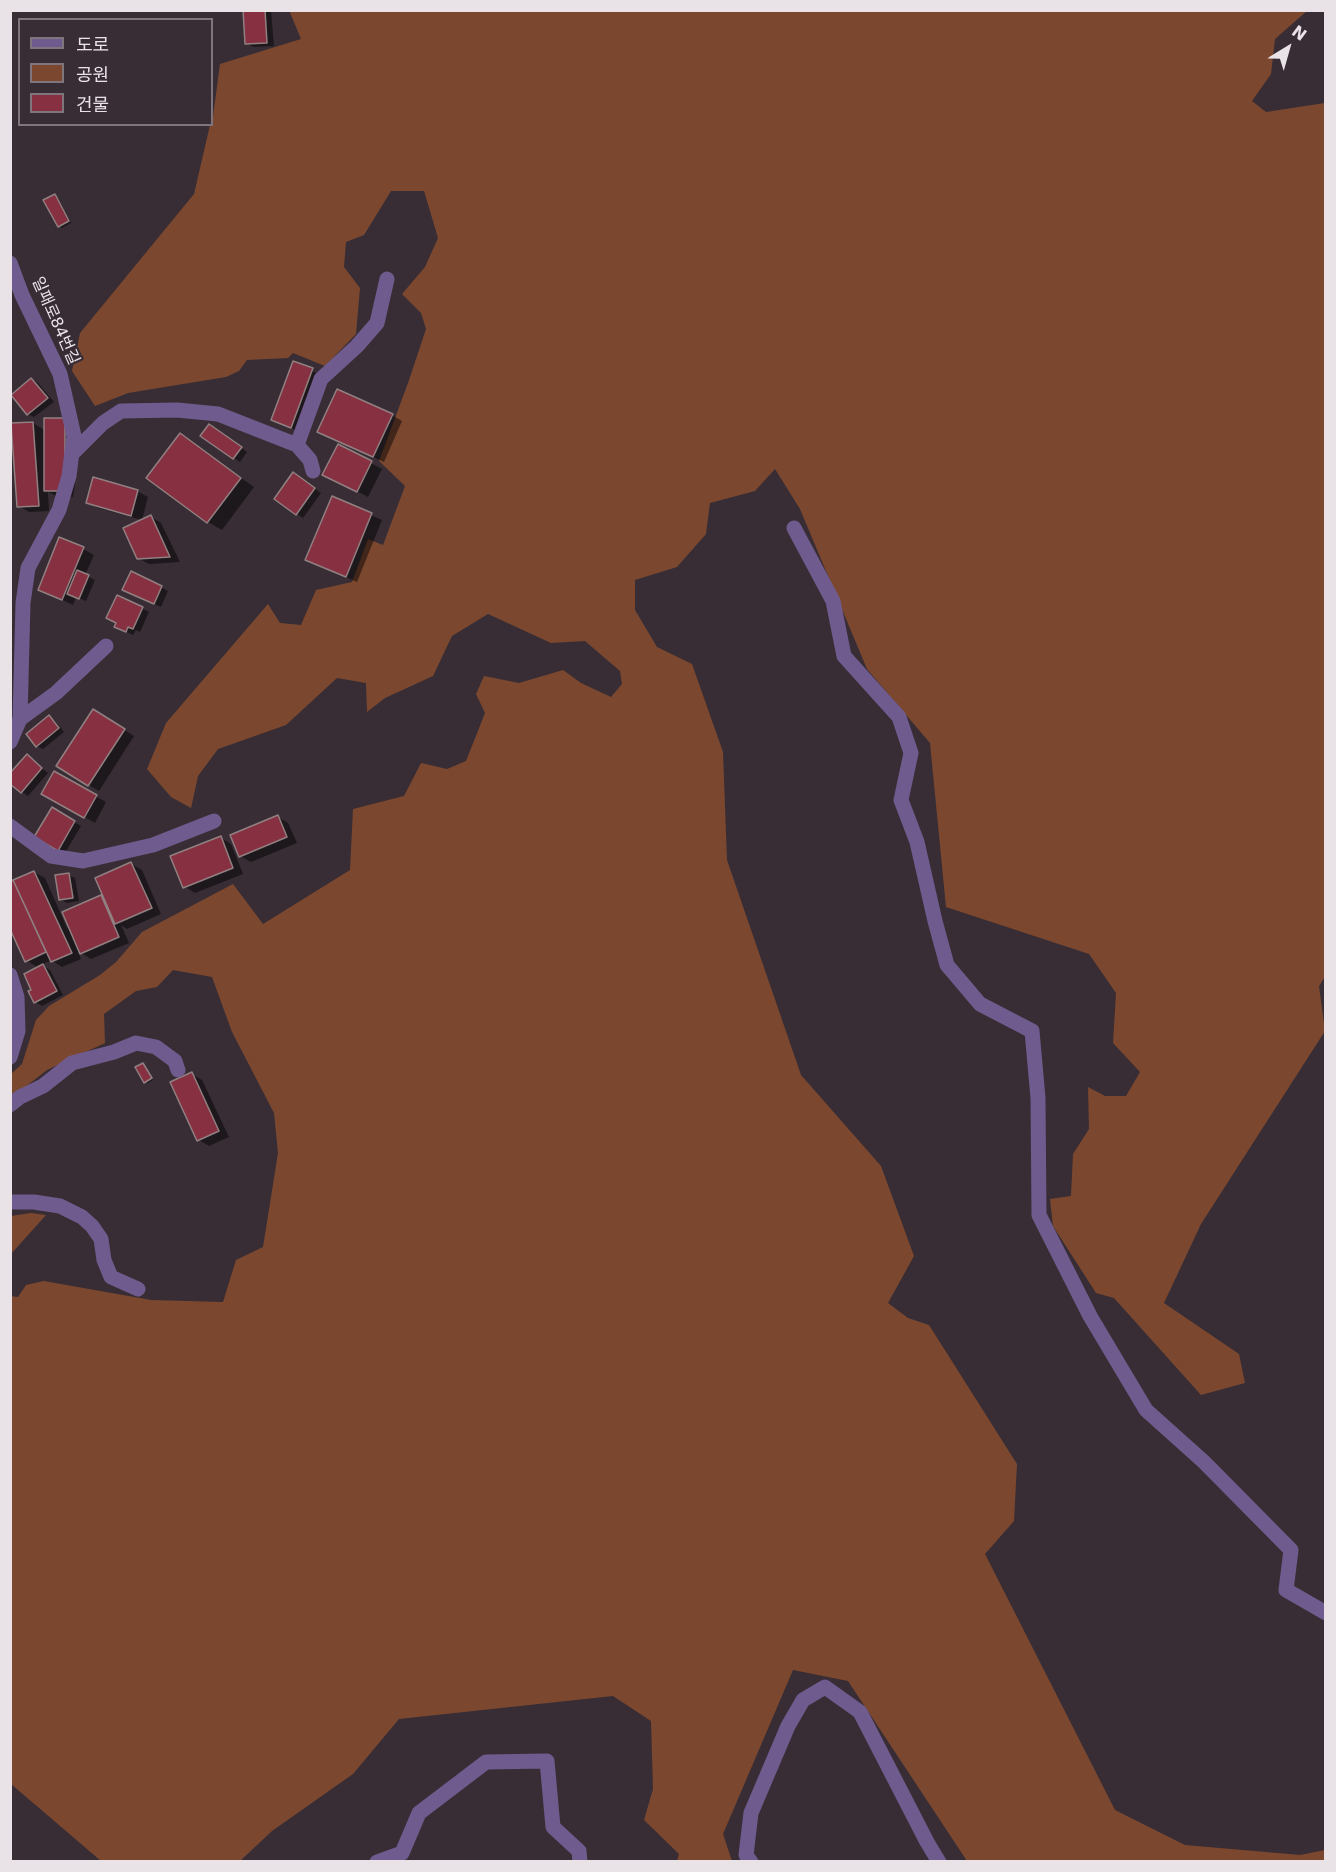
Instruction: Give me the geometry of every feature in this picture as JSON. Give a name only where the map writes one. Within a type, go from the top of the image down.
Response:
[{"type":"street","name":"일패로84번길","points":[[10,263],[22,295],[60,374],[74,436],[69,476],[59,510],[28,568],[23,603],[20,719],[10,742]]},
{"type":"street","points":[[297,445],[321,379],[357,346],[377,323],[387,279]]},
{"type":"street","points":[[72,454],[103,423],[121,411],[177,410],[218,414],[297,445],[310,460],[313,471]]},
{"type":"street","points":[[794,528],[833,601],[844,656],[899,717],[911,753],[901,800],[917,842],[947,965],[980,1004],[1032,1031],[1038,1098],[1039,1215],[1090,1317],[1146,1410],[1204,1462],[1291,1550],[1286,1590],[1326,1613]]},
{"type":"street","points":[[20,719],[56,693],[106,646]]},
{"type":"street","points":[[10,826],[51,856],[83,861],[153,844],[214,821]]},
{"type":"street","points":[[10,975],[17,997],[18,1031],[10,1057]]},
{"type":"street","points":[[10,1105],[42,1086],[72,1064],[136,1043],[156,1047],[175,1061],[178,1070]]},
{"type":"street","points":[[10,1202],[34,1202],[60,1206],[81,1217],[92,1226],[101,1239],[104,1260],[111,1277],[138,1288]]},
{"type":"street","points":[[751,1862],[746,1855],[752,1813],[788,1726],[803,1700],[825,1687],[860,1712],[939,1862]]},
{"type":"street","points":[[377,1862],[402,1853],[420,1813],[486,1762],[547,1761],[553,1827],[579,1851],[580,1862]]},
{"type":"green space","points":[[289,10],[1307,11],[1275,39],[1271,74],[1252,101],[1266,112],[1325,103],[1326,975],[1319,986],[1325,1031],[1201,1224],[1164,1303],[1239,1354],[1245,1383],[1201,1395],[1114,1298],[1096,1293],[1053,1226],[1050,1199],[1071,1196],[1073,1154],[1089,1129],[1088,1087],[1105,1096],[1126,1096],[1140,1072],[1113,1043],[1116,993],[1089,954],[946,907],[930,743],[867,669],[800,509],[775,469],[755,491],[710,503],[706,534],[677,567],[635,580],[635,610],[657,647],[692,664],[723,752],[727,860],[801,1075],[881,1166],[914,1256],[888,1303],[908,1318],[929,1325],[1017,1464],[1014,1521],[985,1554],[1115,1810],[1185,1845],[1300,1855],[1325,1850],[1325,1861],[967,1861],[848,1681],[793,1670],[723,1834],[732,1861],[677,1861],[679,1854],[644,1820],[653,1789],[651,1721],[613,1696],[399,1719],[353,1774],[272,1831],[240,1861],[101,1861],[11,1784],[11,1296],[18,1297],[26,1285],[44,1281],[151,1300],[223,1302],[236,1260],[263,1247],[278,1153],[274,1113],[232,1032],[212,977],[173,970],[157,987],[136,991],[104,1014],[105,1043],[47,1070],[11,1098],[11,1074],[22,1064],[36,1020],[49,1006],[100,975],[116,962],[142,932],[233,884],[263,924],[350,870],[353,809],[404,796],[421,763],[447,769],[466,761],[485,713],[476,694],[484,676],[519,683],[563,670],[581,683],[611,697],[622,684],[620,671],[585,641],[551,643],[488,614],[452,636],[433,676],[385,698],[367,712],[366,683],[337,678],[286,725],[218,749],[198,776],[191,808],[171,797],[147,769],[166,723],[268,604],[280,623],[301,625],[316,590],[352,582],[368,539],[383,545],[405,486],[379,461],[426,329],[421,313],[402,294],[425,267],[438,238],[424,191],[391,191],[364,235],[346,242],[344,267],[360,288],[356,334],[325,366],[293,353],[288,358],[247,360],[239,371],[226,377],[128,393],[95,406],[72,371],[80,333],[194,194],[210,126],[213,126],[220,64],[301,39]]},
{"type":"green space","points":[[31,1213],[46,1215],[11,1254],[11,1216]]},
{"type":"building","points":[[243,10],[265,10],[267,43],[245,44]]},
{"type":"building","points":[[55,194],[69,221],[58,227],[43,200]]},
{"type":"building","points":[[293,361],[313,368],[291,428],[271,420]]},
{"type":"building","points":[[31,378],[48,398],[27,415],[11,395]]},
{"type":"building","points":[[337,389],[393,414],[373,457],[317,432]]},
{"type":"building","points":[[44,418],[65,418],[65,478],[62,491],[44,491]]},
{"type":"building","points":[[33,422],[39,506],[17,507],[11,423]]},
{"type":"building","points":[[209,424],[242,447],[233,459],[200,436]]},
{"type":"building","points":[[180,433],[241,478],[207,523],[146,478]]},
{"type":"building","points":[[338,444],[372,461],[357,492],[322,475]]},
{"type":"building","points":[[293,472],[315,488],[296,515],[274,499]]},
{"type":"building","points":[[93,477],[138,490],[131,516],[86,503]]},
{"type":"building","points":[[332,496],[372,513],[346,577],[305,560]]},
{"type":"building","points":[[151,515],[170,557],[137,559],[123,528]]},
{"type":"building","points":[[59,537],[84,547],[62,600],[38,590]]},
{"type":"building","points":[[77,570],[89,575],[79,599],[67,594]]},
{"type":"building","points":[[131,571],[162,586],[154,604],[122,590]]},
{"type":"building","points":[[117,595],[143,607],[133,629],[128,627],[126,632],[114,627],[116,623],[106,618]]},
{"type":"building","points":[[93,709],[125,729],[88,786],[56,766]]},
{"type":"building","points":[[49,715],[59,728],[36,747],[26,734]]},
{"type":"building","points":[[27,754],[42,768],[21,793],[10,784],[10,773]]},
{"type":"building","points":[[54,771],[97,795],[84,818],[41,794]]},
{"type":"building","points":[[52,807],[75,821],[58,851],[34,837]]},
{"type":"building","points":[[278,815],[287,837],[239,857],[230,835]]},
{"type":"building","points":[[221,836],[233,868],[183,888],[170,856]]},
{"type":"building","points":[[131,862],[152,908],[115,924],[95,878]]},
{"type":"building","points":[[34,871],[72,953],[51,962],[13,880]]},
{"type":"building","points":[[69,873],[73,898],[59,900],[55,875]]},
{"type":"building","points":[[13,880],[46,952],[25,962],[10,929],[10,881]]},
{"type":"building","points":[[101,895],[119,937],[80,954],[62,912]]},
{"type":"building","points":[[43,964],[57,991],[34,1003],[24,974]]},
{"type":"building","points":[[143,1063],[152,1078],[144,1083],[135,1067]]},
{"type":"building","points":[[192,1072],[219,1131],[197,1141],[170,1082]]}]
